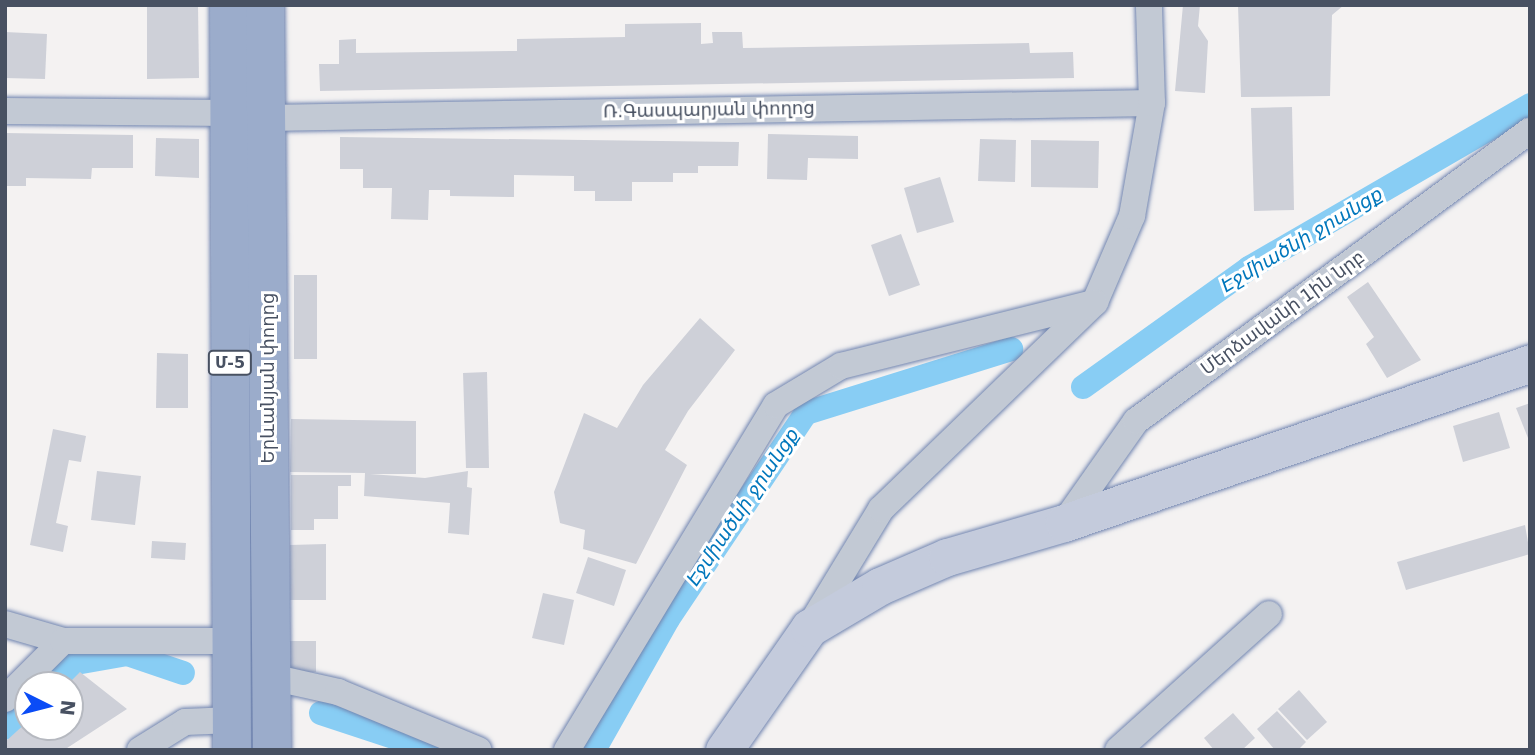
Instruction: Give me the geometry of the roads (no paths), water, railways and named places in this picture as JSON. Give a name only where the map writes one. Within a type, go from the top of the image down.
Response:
[{"type":"highway","name":"Մ-5","points":[[229,5],[232,735]]},
{"type":"highway","name":"Երևանյան փողոց","points":[[265,5],[272,750]]},
{"type":"main road","points":[[724,750],[809,628],[880,586],[947,557],[1064,523],[1530,363]]},
{"type":"street","points":[[809,628],[881,509],[1095,302],[1132,215],[1152,103],[1149,5]]},
{"type":"street","name":"Ռ.Գասպարյան փողոց","points":[[266,118],[1152,103]]},
{"type":"street","points":[[5,111],[229,113]]},
{"type":"street","name":"Մերձավանի 1ին նրբ","points":[[1064,523],[1136,421],[1530,131]]},
{"type":"street","points":[[567,750],[776,405],[841,366],[1095,302]]},
{"type":"street","points":[[1118,750],[1269,614]]},
{"type":"street","points":[[5,624],[63,641],[231,642]]},
{"type":"street","points":[[5,699],[63,641]]},
{"type":"street","points":[[271,677],[338,692],[479,750]]},
{"type":"street","points":[[139,750],[185,722],[232,735]]},
{"type":"waterway","name":"Էջմիածնի ջրանցք","points":[[1083,387],[1249,268],[1530,105]]},
{"type":"waterway","name":"Էջմիածնի ջրանցք","points":[[594,750],[668,619],[806,413],[1011,349]]},
{"type":"waterway","name":"Էջմիածնի ջրանցք","points":[[67,671],[76,663],[127,654],[183,673]]},
{"type":"waterway","name":"Էջմիածնի ջրանցք","points":[[321,713],[433,750]]},
{"type":"waterway","name":"Էջմիածնի ջրանցք","points":[[5,728],[14,720]]}]
